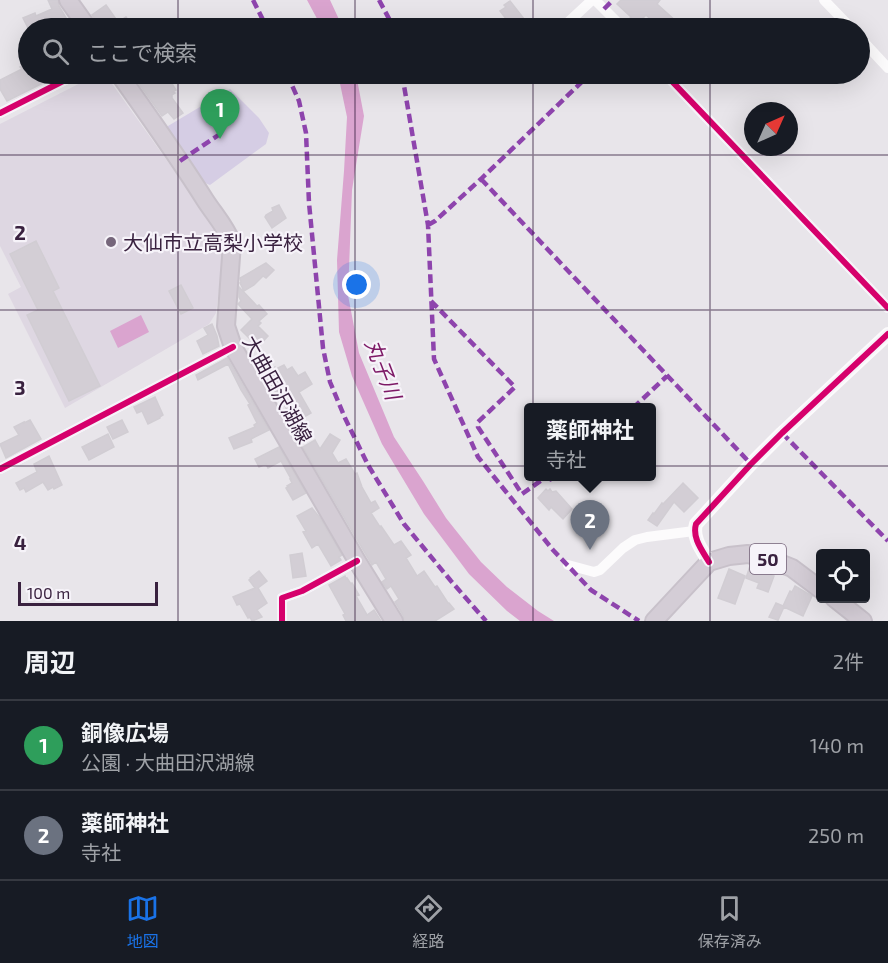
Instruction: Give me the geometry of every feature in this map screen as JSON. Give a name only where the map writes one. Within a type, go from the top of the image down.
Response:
[{"type":"main road","points":[[68,0],[81,18]]},
{"type":"main road","name":"大曲田沢湖線","points":[[126,84],[228,232],[232,243],[226,326],[232,347],[394,621]]},
{"type":"main road","name":"50","points":[[709,561],[748,554],[792,568],[816,586]]},
{"type":"main road","points":[[654,621],[709,561]]},
{"type":"main road","points":[[840,603],[863,621]]},
{"type":"street","points":[[573,18],[594,0],[613,18]]},
{"type":"street","points":[[824,0],[841,18]]},
{"type":"street","points":[[870,49],[888,68]]},
{"type":"street","points":[[0,113],[57,84]]},
{"type":"street","points":[[675,84],[888,308]]},
{"type":"street","points":[[709,561],[696,538],[694,531],[696,524],[751,464],[888,334]]},
{"type":"street","points":[[0,469],[232,347]]},
{"type":"street","points":[[568,565],[594,572],[600,570],[635,540],[694,531]]},
{"type":"street","points":[[282,621],[282,598],[302,591],[357,561]]},
{"type":"shaded area","points":[[307,0],[330,0],[338,18],[317,18]]},
{"type":"shaded area","name":"大仙市立高梨小学校","points":[[78,84],[112,84],[222,239],[224,252],[216,313],[209,324],[65,408],[8,294],[21,287],[0,246],[0,124]]},
{"type":"shaded area","points":[[340,84],[358,84],[364,116],[352,190],[348,295],[359,353],[394,437],[446,518],[481,562],[507,587],[554,621],[520,621],[469,574],[424,514],[382,444],[352,376],[339,332],[337,260],[347,117]]},
{"type":"shaded area","points":[[230,89],[259,118],[269,133],[266,144],[210,185],[205,183],[167,132],[168,126]]},
{"type":"shaded area","points":[[141,315],[149,332],[118,348],[110,331]]},
{"type":"building","points":[[48,0],[58,0],[66,18],[23,18],[35,13],[36,16],[52,9]]},
{"type":"building","points":[[621,0],[660,0],[657,4],[673,18],[649,18],[646,15],[643,18],[630,18],[617,4]]},
{"type":"building","points":[[510,1],[523,18],[505,18],[500,11],[506,7],[504,5]]},
{"type":"building","points":[[106,5],[115,18],[94,18],[92,15]]},
{"type":"building","points":[[18,71],[18,84],[41,84],[7,101],[0,89],[0,80]]},
{"type":"building","points":[[139,84],[172,84],[176,90],[172,98],[183,113],[174,119],[168,112],[162,116]]},
{"type":"building","points":[[279,205],[286,218],[272,228],[265,217],[273,211],[272,208]]},
{"type":"building","points":[[36,241],[59,288],[53,291],[100,386],[69,401],[27,315],[38,310],[10,254]]},
{"type":"building","points":[[266,263],[274,270],[266,278],[263,276],[244,291],[240,278]]},
{"type":"building","points":[[181,285],[193,308],[181,314],[169,291]]},
{"type":"building","points":[[239,287],[267,314],[259,321],[261,323],[258,326],[268,336],[258,347],[241,330],[252,319],[238,304],[241,301]]},
{"type":"building","points":[[212,324],[219,346],[203,354],[197,341],[208,335],[204,328]]},
{"type":"building","points":[[258,357],[263,366],[268,364],[271,370],[284,365],[287,370],[292,367],[298,376],[305,372],[312,384],[299,392],[311,413],[294,423],[279,395],[275,398],[253,360]]},
{"type":"building","points":[[227,358],[269,430],[251,439],[252,442],[234,449],[229,438],[255,427],[257,423],[248,405],[250,404],[228,364],[198,380],[196,375]]},
{"type":"building","points":[[155,397],[163,415],[148,424],[142,411],[137,413],[134,407]]},
{"type":"building","points":[[30,420],[41,439],[6,458],[0,444],[19,435],[14,427]]},
{"type":"building","points":[[122,420],[128,432],[113,439],[107,427]]},
{"type":"building","points":[[108,434],[114,447],[89,460],[82,447]]},
{"type":"building","points":[[330,434],[340,440],[332,453],[338,463],[346,459],[355,474],[357,473],[371,503],[375,501],[379,508],[371,513],[380,527],[394,545],[401,541],[411,555],[406,558],[417,576],[424,571],[454,609],[435,621],[404,621],[395,602],[399,599],[391,586],[387,589],[382,582],[386,579],[376,562],[372,565],[303,447],[315,440],[320,449]]},
{"type":"building","points":[[279,447],[306,493],[293,500],[286,488],[292,483],[291,479],[281,461],[268,468],[266,464],[259,467],[255,459]]},
{"type":"building","points":[[49,456],[62,485],[48,490],[43,482],[26,492],[24,488],[20,490],[16,483],[37,472],[34,464]]},
{"type":"building","points":[[683,483],[698,498],[684,512],[674,502],[657,526],[648,520],[662,503]]},
{"type":"building","points":[[546,489],[556,491],[572,509],[563,519],[551,507],[549,510],[538,498]]},
{"type":"building","points":[[312,508],[342,555],[339,557],[341,560],[331,566],[318,544],[312,548],[297,516]]},
{"type":"building","points":[[302,553],[306,576],[293,578],[290,555]]},
{"type":"building","points":[[750,566],[774,576],[768,592],[757,588],[759,583],[746,578]]},
{"type":"building","points":[[729,569],[745,576],[735,604],[718,598]]},
{"type":"building","points":[[259,571],[267,581],[258,588],[267,603],[257,610],[262,617],[252,621],[240,604],[237,605],[233,597],[255,588],[249,580]]},
{"type":"building","points":[[345,576],[359,595],[356,596],[367,615],[374,610],[381,621],[346,621],[343,615],[345,614],[329,585]]},
{"type":"building","points":[[795,586],[812,596],[803,616],[784,607],[778,620],[769,617],[776,603],[783,606]]},
{"type":"marked path","points":[[253,0],[262,18]]},
{"type":"marked path","points":[[379,0],[389,18]]},
{"type":"marked path","points":[[604,9],[613,0]]},
{"type":"marked path","points":[[291,84],[299,101],[306,133],[309,203],[323,348],[330,382],[368,465],[404,524],[486,621]]},
{"type":"marked path","points":[[404,84],[428,225],[434,359],[478,457],[553,550],[591,590],[639,621]]},
{"type":"marked path","points":[[428,225],[481,179],[580,84]]},
{"type":"marked path","points":[[180,161],[220,134]]},
{"type":"marked path","points":[[481,179],[751,464]]},
{"type":"marked path","points":[[431,301],[515,387],[478,422],[478,427],[522,494],[540,481]]},
{"type":"marked path","points":[[638,403],[667,376]]},
{"type":"marked path","points":[[782,433],[888,541]]},
{"type":"cycle path","points":[[0,113],[57,84]]},
{"type":"cycle path","points":[[675,84],[888,308]]},
{"type":"cycle path","points":[[709,562],[695,534],[696,524],[782,433],[888,334]]},
{"type":"cycle path","points":[[0,469],[233,347]]},
{"type":"cycle path","points":[[282,621],[282,598],[302,591],[357,561]]},
{"type":"place","name":"銅像広場","points":[[220,139]]},
{"type":"place","name":"大仙市立高梨小学校","points":[[111,242]]},
{"type":"place","name":"薬師神社","points":[[590,550]]},
{"type":"water label","name":"丸子川","points":[[384,369]]}]
